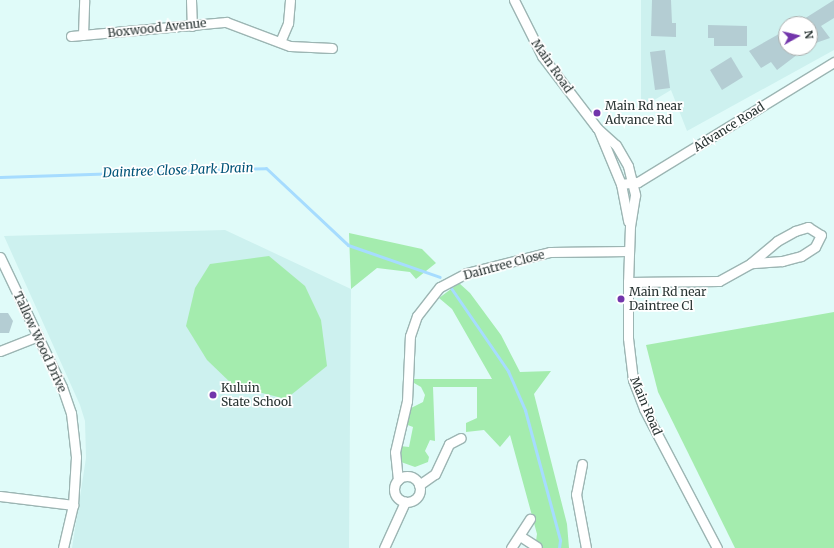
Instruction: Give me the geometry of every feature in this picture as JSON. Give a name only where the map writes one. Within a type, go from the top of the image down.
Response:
[{"type":"street","points":[[83,35],[84,0]]},
{"type":"street","points":[[191,0],[192,26]]},
{"type":"street","points":[[280,42],[288,23],[290,0]]},
{"type":"street","name":"Main Road","points":[[514,0],[542,56],[597,128],[619,150],[633,183],[635,195],[630,226],[628,282],[628,346],[633,380],[644,409],[717,548]]},
{"type":"street","name":"Boxwood Avenue","points":[[72,36],[192,26],[217,22],[241,26],[299,48],[332,48]]},
{"type":"street","name":"Advance Road","points":[[621,184],[633,183],[834,62]]},
{"type":"street","name":"Main Road","points":[[597,128],[621,184],[630,226]]},
{"type":"street","points":[[628,282],[719,281],[751,263],[795,231],[808,227],[821,235],[815,247],[801,256],[782,261],[751,263]]},
{"type":"street","name":"Daintree Close","points":[[398,480],[395,452],[407,401],[410,336],[427,301],[440,287],[466,273],[550,252],[629,251]]},
{"type":"street","name":"Tallow Wood Drive","points":[[0,257],[62,387],[76,439],[73,505],[63,548]]},
{"type":"street","points":[[0,351],[38,336]]},
{"type":"street","points":[[384,548],[405,502],[416,498],[419,485],[435,474],[449,444],[461,438]]},
{"type":"street","points":[[582,464],[576,494],[586,548]]},
{"type":"street","points":[[405,502],[395,495],[394,487],[398,480],[410,477],[419,485]]},
{"type":"street","points":[[0,496],[73,505]]},
{"type":"street","points":[[511,548],[530,519]]},
{"type":"street","points":[[520,536],[536,547]]},
{"type":"shaded area","points":[[641,0],[834,0],[834,50],[687,131],[671,90],[641,108]]},
{"type":"shaded area","name":"Kuluin State School","points":[[225,230],[351,289],[349,548],[72,548],[86,458],[85,421],[80,405],[4,236]]},
{"type":"green space","points":[[349,233],[422,249],[436,263],[416,279],[410,272],[377,268],[351,289]]},
{"type":"green space","points":[[269,256],[305,286],[321,320],[327,366],[286,399],[234,386],[207,360],[186,326],[195,288],[210,264]]},
{"type":"green space","points":[[459,283],[470,293],[501,335],[520,372],[551,371],[534,394],[567,524],[569,548],[535,548],[537,534],[510,435],[500,447],[484,430],[466,432],[466,423],[477,418],[477,387],[433,387],[435,441],[430,440],[425,451],[429,457],[428,462],[415,467],[401,462],[398,452],[400,446],[409,447],[413,427],[405,424],[409,409],[423,402],[425,395],[421,387],[414,383],[414,379],[492,379],[452,309],[439,298]]},
{"type":"green space","points":[[834,312],[834,548],[735,548],[658,392],[646,345]]},
{"type":"building","points":[[652,0],[671,0],[672,23],[676,23],[676,37],[651,36]]},
{"type":"building","points":[[834,0],[834,18],[821,26],[830,38],[818,42],[818,16],[809,16]]},
{"type":"building","points":[[708,25],[747,26],[747,46],[714,46],[714,38],[708,38]]},
{"type":"building","points":[[778,35],[778,56],[795,56],[777,70],[771,62],[761,68],[749,51]]},
{"type":"building","points":[[665,50],[670,88],[655,90],[650,52]]},
{"type":"building","points":[[731,57],[743,77],[722,90],[710,70]]},
{"type":"building","points":[[0,313],[8,313],[13,321],[9,333],[0,333]]},
{"type":"waterway","name":"Daintree Close Park Drain","points":[[0,177],[266,168],[348,245],[440,277]]},
{"type":"waterway","name":"Daintree Close Park Drain","points":[[451,288],[508,371],[525,410],[560,540],[559,548]]},
{"type":"place","name":"Main Rd near Advance Rd","points":[[597,113]]},
{"type":"place","name":"Main Rd near Daintree Cl","points":[[621,299]]},
{"type":"place","name":"Kuluin State School","points":[[213,395]]}]
